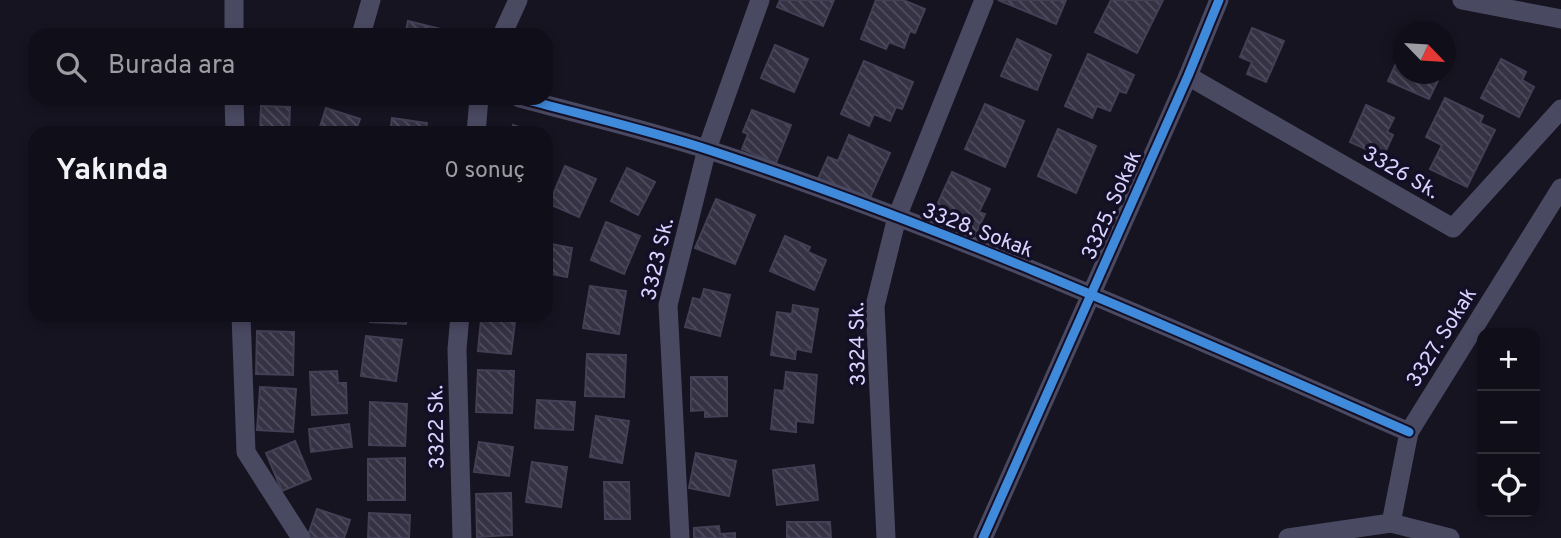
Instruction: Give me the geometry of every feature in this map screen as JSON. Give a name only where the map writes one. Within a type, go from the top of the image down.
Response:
[{"type":"street","points":[[234,0],[234,28]]},
{"type":"street","points":[[363,28],[371,0]]},
{"type":"street","points":[[505,28],[518,0]]},
{"type":"street","name":"3323 Sk.","points":[[680,538],[668,304],[707,149],[760,0]]},
{"type":"street","name":"3324 Sk.","points":[[886,538],[875,306],[897,217],[984,0]]},
{"type":"street","name":"3325. Sokak","points":[[983,538],[1188,76],[1219,0]]},
{"type":"street","points":[[1462,0],[1561,19]]},
{"type":"street","name":"3326 Sk.","points":[[1188,76],[1453,228],[1561,109]]},
{"type":"street","points":[[234,105],[235,126]]},
{"type":"street","points":[[477,126],[478,105]]},
{"type":"street","name":"3328. Sokak","points":[[546,105],[707,149],[897,217],[1091,292],[1409,432]]},
{"type":"street","name":"3327. Sokak","points":[[1391,523],[1409,432],[1561,188]]},
{"type":"street","points":[[241,322],[246,452],[301,538]]},
{"type":"street","name":"3322 Sk.","points":[[459,322],[457,349],[462,538]]},
{"type":"street","points":[[1289,538],[1391,523],[1450,538]]},
{"type":"building","points":[[780,0],[834,0],[823,26],[777,7]]},
{"type":"building","points":[[876,0],[903,0],[925,9],[915,33],[910,31],[904,48],[889,42],[886,49],[861,39]]},
{"type":"building","points":[[998,0],[1066,0],[1056,24]]},
{"type":"building","points":[[1111,0],[1163,0],[1137,53],[1095,32]]},
{"type":"building","points":[[408,21],[437,28],[406,28]]},
{"type":"building","points":[[1252,28],[1284,41],[1266,82],[1247,74],[1252,62],[1240,57]]},
{"type":"building","points":[[1017,39],[1051,55],[1037,90],[1001,76]]},
{"type":"building","points":[[775,45],[808,59],[794,92],[761,78]]},
{"type":"building","points":[[1088,54],[1134,75],[1126,93],[1119,91],[1110,111],[1097,106],[1092,118],[1065,106]]},
{"type":"building","points":[[1501,59],[1526,72],[1522,80],[1534,87],[1519,117],[1481,98]]},
{"type":"building","points":[[864,61],[913,82],[902,109],[896,107],[890,121],[874,114],[869,126],[841,114]]},
{"type":"building","points":[[1393,70],[1393,83],[1388,81]]},
{"type":"building","points":[[1395,84],[1436,84],[1429,99]]},
{"type":"building","points":[[1445,98],[1483,116],[1480,123],[1495,130],[1467,187],[1430,169],[1442,145],[1426,137]]},
{"type":"building","points":[[985,104],[1024,121],[1005,167],[965,149]]},
{"type":"building","points":[[1366,105],[1394,118],[1387,132],[1393,135],[1383,157],[1350,142]]},
{"type":"building","points":[[261,106],[290,107],[289,126],[260,126]]},
{"type":"building","points":[[326,108],[360,119],[358,126],[320,126]]},
{"type":"building","points":[[752,110],[791,125],[776,163],[742,149],[748,134],[743,132]]},
{"type":"building","points":[[392,118],[427,123],[426,126],[391,126]]},
{"type":"building","points":[[1058,129],[1096,146],[1076,193],[1038,176]]},
{"type":"building","points":[[849,135],[890,153],[869,200],[818,179],[828,157],[838,161]]},
{"type":"building","points":[[565,166],[596,179],[579,217],[553,206],[553,194]]},
{"type":"building","points":[[627,168],[655,182],[638,215],[611,201]]},
{"type":"building","points":[[952,172],[990,189],[979,212],[985,214],[975,235],[932,216]]},
{"type":"building","points":[[716,199],[755,215],[735,264],[695,248]]},
{"type":"building","points":[[606,222],[640,236],[624,274],[591,260]]},
{"type":"building","points":[[785,236],[810,247],[808,252],[826,260],[814,290],[770,271]]},
{"type":"building","points":[[553,244],[572,248],[567,277],[553,274]]},
{"type":"building","points":[[590,286],[626,291],[619,334],[583,328]]},
{"type":"building","points":[[704,289],[730,295],[720,336],[685,327],[693,298],[701,300]]},
{"type":"building","points":[[793,305],[818,309],[811,352],[796,349],[795,359],[771,355],[777,312],[792,314]]},
{"type":"building","points":[[370,322],[406,322],[406,324]]},
{"type":"building","points":[[481,322],[515,322],[511,354],[478,351]]},
{"type":"building","points":[[257,331],[294,332],[293,375],[256,374]]},
{"type":"building","points":[[366,336],[402,340],[396,381],[361,376]]},
{"type":"building","points":[[587,354],[626,355],[624,397],[585,396]]},
{"type":"building","points":[[478,370],[514,371],[512,413],[476,412]]},
{"type":"building","points":[[337,371],[338,383],[346,383],[347,413],[312,415],[310,372]]},
{"type":"building","points":[[786,372],[817,375],[813,423],[796,421],[796,432],[771,429],[775,390],[784,391]]},
{"type":"building","points":[[691,377],[727,377],[727,416],[705,417],[705,410],[691,411]]},
{"type":"building","points":[[260,387],[296,389],[293,432],[257,430]]},
{"type":"building","points":[[537,400],[575,402],[573,430],[535,428]]},
{"type":"building","points":[[370,402],[407,404],[405,446],[369,445]]},
{"type":"building","points":[[596,416],[629,421],[622,463],[590,457]]},
{"type":"building","points":[[349,424],[352,447],[311,452],[309,429]]},
{"type":"building","points":[[295,441],[311,479],[282,491],[266,453]]},
{"type":"building","points":[[479,442],[513,447],[509,476],[474,472]]},
{"type":"building","points":[[696,453],[736,461],[729,496],[689,488]]},
{"type":"building","points":[[405,458],[405,500],[368,500],[368,459]]},
{"type":"building","points":[[532,462],[567,467],[561,507],[526,502]]},
{"type":"building","points":[[814,465],[818,500],[777,505],[773,470]]},
{"type":"building","points":[[604,482],[629,482],[630,519],[605,519]]},
{"type":"building","points":[[511,493],[512,535],[477,537],[476,494]]},
{"type":"building","points":[[317,509],[350,520],[344,538],[307,538]]},
{"type":"building","points":[[369,513],[410,515],[409,538],[368,538]]},
{"type":"building","points":[[787,522],[830,522],[831,538],[787,538]]},
{"type":"building","points":[[719,526],[720,534],[735,533],[735,538],[694,538],[694,528]]},
{"type":"cycle path","points":[[983,538],[1188,76],[1219,0]]},
{"type":"cycle path","points":[[547,105],[709,150],[887,213],[1062,282],[1409,432]]}]
